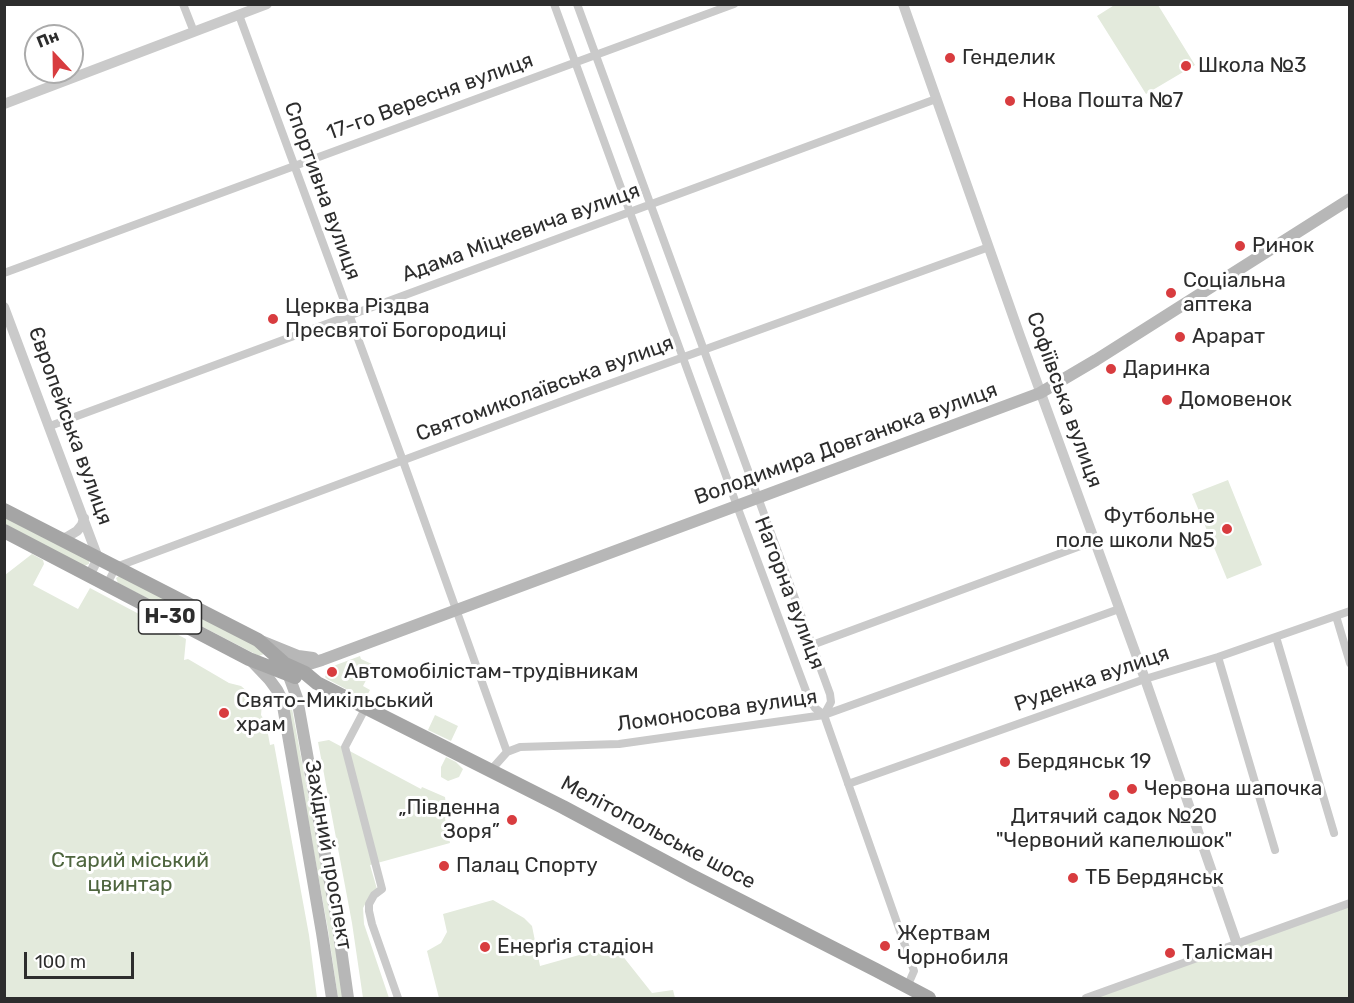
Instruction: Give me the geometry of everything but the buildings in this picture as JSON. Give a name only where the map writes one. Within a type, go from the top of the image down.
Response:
[{"type":"main road","name":"Володимира Довганюка вулиця","points":[[322,660],[1040,393],[1350,199]]},
{"type":"main road","name":"Мелітопольське шосе","points":[[4,510],[258,640],[295,673],[491,770],[929,999]]},
{"type":"main road","name":"Н-30","points":[[4,531],[249,659]]},
{"type":"main road","points":[[258,640],[298,656],[322,660]]},
{"type":"main road","points":[[249,659],[295,673],[322,660]]},
{"type":"main road","name":"Західний проспект","points":[[249,659],[270,679],[282,700],[332,999]]},
{"type":"main road","points":[[295,673],[309,664],[322,660]]},
{"type":"main road","name":"Західний проспект","points":[[295,673],[297,698],[336,915],[348,999]]},
{"type":"street","points":[[183,4],[194,32]]},
{"type":"street","points":[[4,104],[267,4]]},
{"type":"street","name":"Нагорна вулиця","points":[[554,4],[809,699],[824,716],[914,971],[907,987]]},
{"type":"street","name":"Нагорна вулиця","points":[[577,4],[830,694],[831,702],[824,716]]},
{"type":"street","name":"17-го Вересня вулиця","points":[[4,273],[734,4]]},
{"type":"street","name":"Софіївська вулиця","points":[[903,4],[1237,944]]},
{"type":"street","name":"Спортивна вулиця","points":[[239,15],[507,752]]},
{"type":"street","name":"Адама Міцкевича вулиця","points":[[50,426],[936,99]]},
{"type":"street","name":"Святомиколаївська вулиця","points":[[116,567],[988,246]]},
{"type":"street","name":"Європейська вулиця","points":[[4,307],[99,558]]},
{"type":"street","points":[[61,539],[77,531],[84,518]]},
{"type":"street","points":[[812,645],[1094,541]]},
{"type":"street","points":[[90,574],[99,558]]},
{"type":"street","points":[[107,584],[116,567]]},
{"type":"street","name":"Ломоносова вулиця","points":[[507,752],[520,747],[619,744],[824,716],[1119,609]]},
{"type":"street","name":"Руденка вулиця","points":[[848,784],[1144,679],[1218,657],[1350,611]]},
{"type":"street","points":[[1336,616],[1350,663]]},
{"type":"street","points":[[1276,637],[1334,833]]},
{"type":"street","points":[[1218,657],[1275,850]]},
{"type":"street","points":[[366,707],[345,747],[382,889],[374,895],[369,904],[369,911],[398,999]]},
{"type":"street","points":[[491,770],[507,752]]},
{"type":"street","points":[[1086,999],[1350,903]]},
{"type":"green space","points":[[1116,4],[1158,5],[1195,65],[1146,94],[1097,16]]},
{"type":"green space","name":"Футбольне поле школи №5","points":[[1228,480],[1262,565],[1227,579],[1192,494]]},
{"type":"green space","points":[[4,516],[89,560],[89,564],[84,566],[5,525]]},
{"type":"green space","name":"Старий міський цвинтар","points":[[32,554],[43,560],[44,564],[33,585],[78,609],[90,588],[186,639],[184,660],[188,659],[229,683],[241,686],[262,704],[261,715],[266,723],[270,745],[274,744],[309,935],[317,998],[5,998],[5,575]]},
{"type":"green space","points":[[119,576],[263,649],[264,654],[259,656],[118,583],[116,578]]},
{"type":"green space","points":[[360,656],[361,659],[374,665],[363,686],[370,690],[365,699],[325,677],[329,669]]},
{"type":"green space","points":[[291,703],[333,929],[343,998],[338,998],[287,704]]},
{"type":"green space","points":[[435,715],[458,726],[451,741],[428,730]]},
{"type":"green space","points":[[329,740],[421,789],[422,787],[445,797],[447,814],[445,818],[450,843],[370,865],[377,889],[363,908],[364,924],[389,998],[363,998],[352,923],[318,742]]},
{"type":"green space","points":[[446,757],[463,769],[459,777],[448,781],[441,777],[441,767]]},
{"type":"green space","name":"Енерґія стадіон","points":[[493,900],[524,918],[532,926],[540,966],[597,950],[610,940],[652,993],[673,990],[675,998],[439,998],[427,951],[441,943],[447,932],[443,914]]},
{"type":"green space","points":[[1349,907],[1349,998],[1094,998]]},
{"type":"place","name":"Генделик","points":[[950,58]]},
{"type":"place","name":"Школа №3","points":[[1186,66]]},
{"type":"place","name":"Нова Пошта №7","points":[[1010,101]]},
{"type":"place","name":"Ринок","points":[[1240,246]]},
{"type":"place","name":"Соціальна аптека","points":[[1171,293]]},
{"type":"place","name":"Церква Різдва Пресвятої Богородиці","points":[[273,319]]},
{"type":"place","name":"Арарат","points":[[1180,337]]},
{"type":"place","name":"Даринка","points":[[1111,369]]},
{"type":"place","name":"Домовенок","points":[[1167,400]]},
{"type":"place","name":"Футбольне поле школи №5","points":[[1227,529]]},
{"type":"place","name":"Автомобілістам-трудівникам","points":[[332,672]]},
{"type":"place","name":"Свято-Микільський храм","points":[[224,713]]},
{"type":"place","name":"Бердянськ 19","points":[[1005,762]]},
{"type":"place","name":"Червона шапочка","points":[[1132,789]]},
{"type":"place","name":"Дитячий садок №20 \"Червоний капелюшок\"","points":[[1114,795]]},
{"type":"place","name":"„Південна Зоря”","points":[[512,820]]},
{"type":"place","name":"Палац Спорту","points":[[444,866]]},
{"type":"place","name":"ТБ Бердянськ","points":[[1073,878]]},
{"type":"place","name":"Жертвам Чорнобиля","points":[[885,946]]},
{"type":"place","name":"Енерґія стадіон","points":[[485,947]]},
{"type":"place","name":"Талісман","points":[[1170,953]]}]
